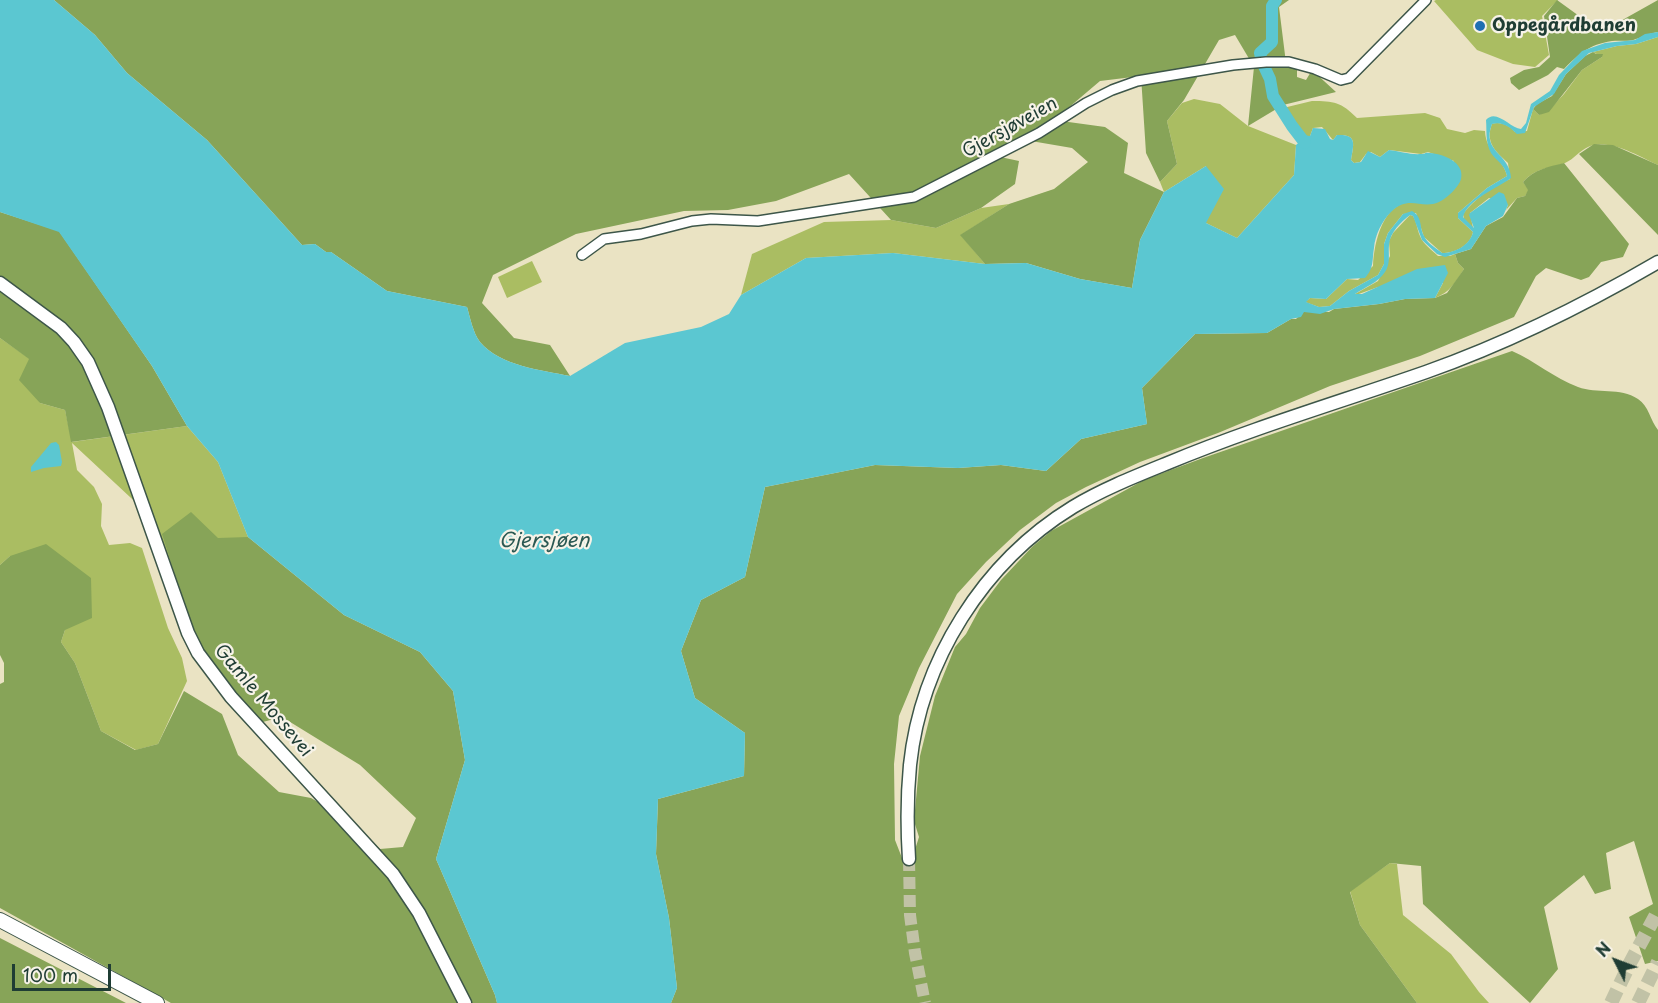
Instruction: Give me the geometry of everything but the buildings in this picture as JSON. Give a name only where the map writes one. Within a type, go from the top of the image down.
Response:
[{"type":"highway","points":[[0,920],[157,1003]]},
{"type":"highway","points":[[0,927],[146,1003]]},
{"type":"main road","points":[[909,859],[907,806],[910,764],[916,729],[931,680],[950,637],[974,600],[1008,560],[1041,530],[1074,507],[1134,477],[1281,420],[1464,357],[1600,295],[1658,262]]},
{"type":"main road","name":"Gamle Mossevei","points":[[0,283],[61,328],[88,362],[108,407],[188,633],[198,653],[231,697],[393,874],[409,895],[465,1003]]},
{"type":"street","name":"Gjersjøveien","points":[[582,255],[604,238],[641,234],[692,221],[711,219],[758,221],[914,197],[1039,133],[1086,103],[1137,81],[1263,62],[1289,62],[1313,68],[1341,80],[1349,78],[1426,0]]},
{"type":"green space","points":[[54,0],[1289,0],[1279,7],[1286,63],[1297,67],[1297,77],[1306,80],[1312,70],[1336,92],[1283,105],[1248,126],[1254,67],[1235,35],[1219,40],[1184,100],[1167,121],[1177,164],[1160,182],[1146,153],[1141,76],[1100,81],[1054,120],[1105,127],[1128,143],[1124,173],[1164,192],[1140,240],[1132,288],[1080,279],[1026,263],[985,264],[960,235],[1009,204],[1054,189],[1088,162],[1072,148],[1031,141],[991,155],[1019,161],[1015,184],[981,208],[936,228],[891,220],[849,174],[776,201],[728,210],[684,211],[576,234],[493,275],[482,303],[514,338],[550,345],[570,376],[522,366],[498,357],[480,342],[475,334],[467,307],[387,291],[331,252],[326,252],[315,244],[302,245],[207,140],[127,73],[95,35]]},
{"type":"green space","points":[[1557,0],[1586,21],[1617,23],[1658,0],[1658,32],[1633,40],[1612,41],[1590,47],[1564,69],[1557,67],[1548,75],[1519,90],[1511,83],[1510,78],[1524,70],[1539,67],[1550,57],[1544,16]]},
{"type":"green space","points":[[1558,0],[1542,16],[1549,55],[1535,67],[1513,64],[1477,50],[1434,1]]},
{"type":"green space","points":[[1658,37],[1658,165],[1614,146],[1605,144],[1588,147],[1565,163],[1538,171],[1528,177],[1523,182],[1529,190],[1525,196],[1517,198],[1506,210],[1508,205],[1489,198],[1470,213],[1473,228],[1464,219],[1463,214],[1467,208],[1478,198],[1510,179],[1508,163],[1495,150],[1491,141],[1492,124],[1505,125],[1515,132],[1527,131],[1533,109],[1539,115],[1551,108],[1582,70],[1602,57],[1593,52],[1636,44]]},
{"type":"green space","points":[[1593,52],[1603,54],[1602,57],[1582,70],[1549,112],[1539,115],[1533,109],[1537,104],[1552,96],[1566,74],[1585,56]]},
{"type":"green space","points":[[1194,99],[1220,104],[1248,126],[1296,145],[1294,175],[1237,238],[1206,223],[1206,166],[1164,192],[1160,182],[1177,164],[1167,121],[1182,103]]},
{"type":"green space","points":[[1312,101],[1337,104],[1357,118],[1425,113],[1440,118],[1447,129],[1465,133],[1474,130],[1485,131],[1488,145],[1502,164],[1507,176],[1487,188],[1458,213],[1458,218],[1473,232],[1469,241],[1457,250],[1442,253],[1424,237],[1416,213],[1403,214],[1388,233],[1384,244],[1384,264],[1378,275],[1349,291],[1330,306],[1319,307],[1305,302],[1310,298],[1326,299],[1347,279],[1358,280],[1373,266],[1379,232],[1390,212],[1398,205],[1409,202],[1421,203],[1454,161],[1428,152],[1421,154],[1389,150],[1380,157],[1371,152],[1366,154],[1360,162],[1354,163],[1351,160],[1353,141],[1351,138],[1337,135],[1333,140],[1322,127],[1313,128],[1310,136],[1303,136],[1305,143],[1283,108]]},
{"type":"green space","points":[[1594,144],[1613,145],[1658,165],[1658,235],[1579,154]]},
{"type":"green space","points":[[1564,163],[1629,244],[1623,257],[1601,262],[1589,277],[1581,280],[1546,268],[1536,276],[1514,317],[1420,356],[1330,386],[1218,433],[1140,462],[1086,487],[1056,503],[1020,530],[986,562],[957,594],[919,668],[899,716],[894,764],[895,840],[902,858],[912,859],[919,837],[914,821],[920,756],[935,696],[955,647],[1001,580],[1032,547],[1051,531],[1144,480],[1512,351],[1578,387],[1631,395],[1645,405],[1658,430],[1658,961],[1645,964],[1629,917],[1653,904],[1634,841],[1606,853],[1611,889],[1595,894],[1584,875],[1544,907],[1558,969],[1530,1003],[1423,904],[1421,866],[1390,863],[1350,892],[1360,925],[1417,1003],[671,1003],[677,988],[669,918],[656,854],[658,799],[744,776],[745,733],[695,698],[681,651],[701,600],[745,577],[765,487],[875,465],[958,468],[1001,465],[1046,471],[1081,439],[1147,424],[1142,388],[1195,334],[1267,333],[1291,319],[1296,319],[1304,311],[1329,312],[1334,309],[1405,299],[1435,298],[1447,293],[1464,269],[1458,263],[1455,254],[1471,249],[1486,226],[1503,217],[1517,198],[1525,196],[1528,190],[1523,182],[1532,174]]},
{"type":"green space","points":[[1009,204],[961,235],[985,264],[893,253],[806,258],[741,295],[752,254],[824,222],[891,220],[936,228],[981,208]]},
{"type":"green space","points":[[0,212],[59,231],[152,366],[187,426],[71,442],[65,410],[40,403],[19,380],[29,359],[0,338]]},
{"type":"green space","points":[[1410,215],[1413,216],[1423,242],[1438,256],[1455,254],[1458,263],[1464,269],[1458,279],[1448,290],[1435,298],[1443,283],[1378,287],[1356,295],[1378,281],[1390,256],[1389,241],[1393,233]]},
{"type":"green space","points":[[532,261],[542,282],[507,298],[498,277]]},
{"type":"green space","points":[[0,338],[30,359],[40,403],[65,410],[72,442],[187,426],[218,462],[248,537],[170,582],[145,511],[72,443],[77,470],[94,487],[102,504],[101,526],[109,545],[130,543],[142,548],[168,628],[182,658],[187,681],[158,744],[136,750],[101,731],[75,663],[61,642],[65,630],[10,556],[0,565]]},
{"type":"green space","points":[[191,512],[218,538],[248,537],[344,615],[420,652],[453,691],[465,760],[436,859],[497,1003],[171,1003],[0,908],[0,684],[4,682],[4,663],[0,655],[0,565],[10,556],[46,544],[91,578],[92,618],[65,630],[61,642],[75,663],[101,731],[135,750],[158,744],[184,691],[222,714],[238,755],[279,792],[311,798],[354,823],[380,849],[403,847],[416,818],[360,765],[282,717],[255,724],[231,697],[192,629],[162,534]]},
{"type":"green space","points":[[1390,863],[1397,864],[1403,915],[1451,954],[1489,1003],[1417,1003],[1360,925],[1350,891]]},
{"type":"green space","points":[[0,938],[126,1003],[0,1003]]},
{"type":"water","name":"Gjersjøen","points":[[0,0],[54,0],[95,35],[127,73],[207,140],[302,245],[315,244],[326,252],[331,252],[387,291],[467,307],[475,334],[488,350],[498,357],[522,366],[570,376],[625,343],[701,327],[729,314],[741,295],[806,258],[893,253],[985,264],[1026,263],[1080,279],[1132,288],[1140,240],[1164,192],[1206,166],[1224,189],[1206,223],[1237,238],[1294,175],[1296,145],[1302,140],[1305,142],[1303,135],[1310,136],[1313,128],[1325,129],[1330,139],[1333,140],[1337,135],[1351,138],[1353,144],[1351,160],[1354,163],[1361,162],[1368,151],[1380,157],[1389,150],[1413,154],[1435,154],[1452,160],[1460,168],[1461,173],[1460,182],[1455,189],[1439,202],[1404,204],[1391,212],[1377,233],[1371,268],[1365,278],[1347,279],[1326,299],[1310,298],[1306,302],[1319,307],[1330,306],[1349,291],[1378,275],[1384,264],[1384,244],[1388,233],[1403,214],[1412,211],[1415,213],[1425,239],[1442,253],[1457,250],[1469,241],[1473,232],[1458,218],[1458,213],[1487,188],[1507,176],[1504,168],[1489,149],[1486,120],[1494,116],[1499,117],[1521,129],[1526,123],[1531,104],[1550,91],[1559,75],[1582,51],[1605,43],[1635,40],[1645,34],[1658,32],[1658,37],[1636,44],[1589,53],[1566,74],[1554,94],[1534,107],[1525,133],[1517,134],[1506,125],[1492,124],[1490,141],[1506,163],[1511,178],[1477,199],[1463,217],[1474,228],[1470,213],[1499,192],[1504,194],[1508,205],[1503,216],[1486,226],[1471,249],[1445,257],[1437,254],[1422,240],[1413,216],[1410,215],[1391,236],[1389,262],[1385,272],[1375,282],[1355,294],[1362,294],[1417,269],[1445,265],[1448,273],[1435,298],[1405,299],[1334,309],[1320,314],[1304,312],[1301,317],[1291,319],[1267,333],[1195,334],[1142,388],[1147,424],[1081,439],[1046,471],[1001,465],[958,468],[875,465],[765,487],[745,577],[701,600],[681,651],[695,698],[745,733],[744,776],[658,799],[656,854],[669,918],[677,988],[671,1003],[497,1003],[436,859],[465,760],[453,691],[420,652],[344,615],[248,537],[218,462],[187,426],[152,366],[59,232],[0,212]]},
{"type":"water","points":[[56,442],[59,445],[61,466],[31,472],[31,467],[51,443]]},
{"type":"waterway","points":[[1276,0],[1272,6],[1272,42],[1260,53],[1270,79],[1273,96],[1305,143]]},
{"type":"tunnel","points":[[909,859],[910,915],[925,1003]]},
{"type":"tunnel","points":[[1611,1003],[1658,911]]},
{"type":"tunnel","points":[[1638,1003],[1658,962]]},
{"type":"place","name":"Oppegårdbanen","points":[[1480,26]]}]
